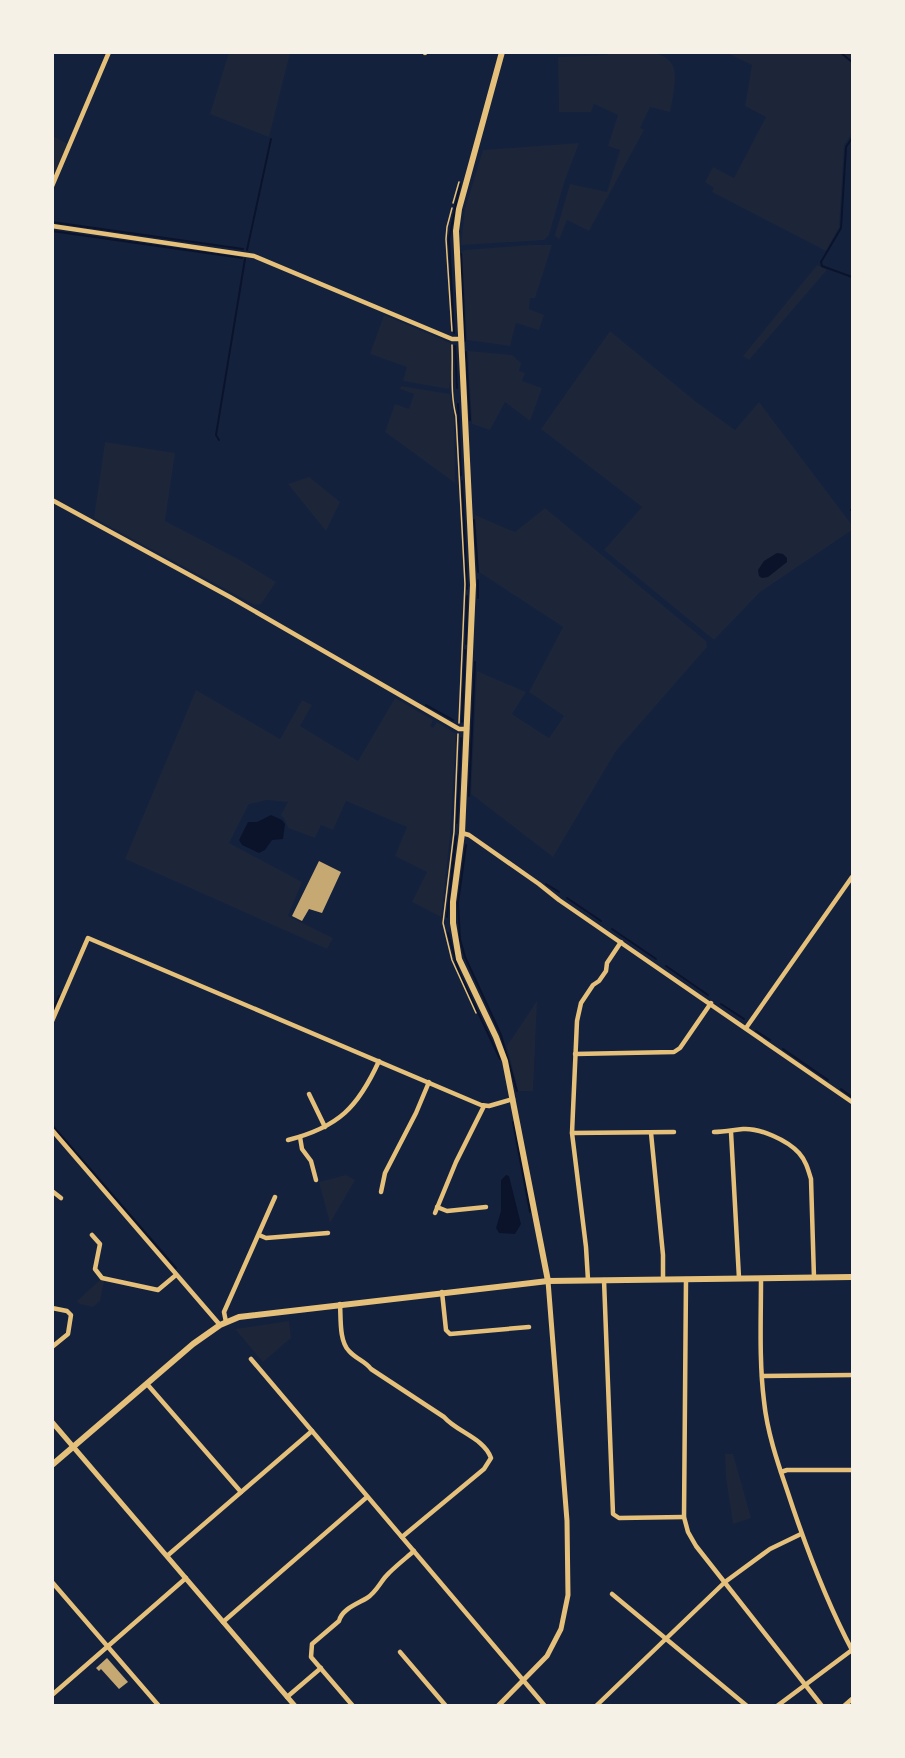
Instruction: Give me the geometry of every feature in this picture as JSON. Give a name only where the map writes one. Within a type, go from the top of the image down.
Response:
[{"type":"main road","points":[[502,52],[458,220],[456,247],[472,576],[462,833],[453,902],[455,941],[459,959],[505,1061],[548,1281]]},
{"type":"main road","points":[[52,1465],[193,1344],[223,1323],[248,1315],[548,1281],[852,1277]]},
{"type":"street","points":[[52,186],[109,52]]},
{"type":"street","points":[[52,226],[254,256],[452,339],[460,339]]},
{"type":"street","points":[[52,500],[230,597],[459,729],[467,729]]},
{"type":"street","points":[[462,833],[469,835],[559,900],[852,1102]]},
{"type":"street","points":[[746,1028],[852,877]]},
{"type":"street","points":[[52,1021],[88,938],[484,1106],[513,1099]]},
{"type":"street","points":[[588,1280],[572,1133],[577,1021],[581,1003],[606,970],[607,963],[621,942]]},
{"type":"street","points":[[575,1054],[674,1052],[680,1048],[711,1003]]},
{"type":"street","points":[[288,1140],[325,1127],[346,1113],[367,1088],[379,1061]]},
{"type":"street","points":[[381,1192],[385,1173],[429,1082]]},
{"type":"street","points":[[309,1094],[325,1127]]},
{"type":"street","points":[[484,1106],[456,1162],[436,1210],[486,1207]]},
{"type":"street","points":[[714,1132],[743,1129],[762,1131],[798,1152],[807,1164],[811,1179],[814,1278]]},
{"type":"street","points":[[52,1130],[176,1275],[223,1323]]},
{"type":"street","points":[[572,1133],[674,1132]]},
{"type":"street","points":[[731,1132],[739,1278]]},
{"type":"street","points":[[651,1133],[663,1255],[663,1279]]},
{"type":"street","points":[[300,1137],[302,1149],[311,1161],[316,1180]]},
{"type":"street","points":[[52,1191],[61,1198]]},
{"type":"street","points":[[223,1323],[224,1312],[275,1197]]},
{"type":"street","points":[[259,1234],[266,1238],[328,1233]]},
{"type":"street","points":[[92,1235],[100,1244],[95,1269],[102,1278],[158,1290],[176,1275]]},
{"type":"street","points":[[761,1278],[762,1376],[768,1428],[801,1534],[838,1623],[852,1650],[777,1706]]},
{"type":"street","points":[[686,1279],[684,1518],[688,1532],[694,1543],[822,1706]]},
{"type":"street","points":[[604,1280],[613,1514],[620,1518],[684,1518]]},
{"type":"street","points":[[498,1706],[547,1656],[555,1644],[563,1621],[568,1590],[567,1521],[548,1281]]},
{"type":"street","points":[[442,1292],[447,1330],[450,1334],[529,1327]]},
{"type":"street","points":[[340,1304],[344,1344],[348,1351],[484,1446],[491,1458],[484,1469],[402,1537]]},
{"type":"street","points":[[52,1308],[67,1311],[71,1315],[68,1334],[52,1347]]},
{"type":"street","points":[[251,1359],[545,1706]]},
{"type":"street","points":[[762,1376],[852,1375]]},
{"type":"street","points":[[147,1384],[241,1492]]},
{"type":"street","points":[[52,1422],[294,1706]]},
{"type":"street","points":[[167,1556],[312,1431]]},
{"type":"street","points":[[781,1472],[787,1470],[852,1470]]},
{"type":"street","points":[[223,1622],[367,1497]]},
{"type":"street","points":[[596,1706],[725,1582],[770,1549],[801,1534]]},
{"type":"street","points":[[353,1706],[311,1657],[312,1644],[339,1622],[340,1616],[377,1589],[387,1574],[414,1551]]},
{"type":"street","points":[[52,1695],[186,1578]]},
{"type":"street","points":[[52,1581],[159,1706]]},
{"type":"street","points":[[612,1594],[747,1706]]},
{"type":"street","points":[[400,1652],[447,1706]]},
{"type":"street","points":[[287,1697],[321,1668]]},
{"type":"street","points":[[844,1706],[852,1699]]},
{"type":"path","points":[[459,729],[465,584],[456,416],[451,391],[452,339],[446,233],[457,187],[462,176]]},
{"type":"shaded area","points":[[229,52],[290,53],[269,137],[210,114]]},
{"type":"shaded area","points":[[646,52],[664,57],[670,62],[674,69],[675,79],[670,112],[650,107],[640,128],[644,130],[589,231],[567,220],[559,240],[555,235],[570,184],[607,192],[620,150],[608,146],[618,115],[594,104],[591,112],[559,112],[558,57],[608,55],[608,53]]},
{"type":"shaded area","points":[[727,53],[852,53],[852,133],[844,145],[839,227],[826,251],[712,192],[714,188],[705,182],[713,167],[734,178],[766,117],[745,106],[752,65]]},
{"type":"shaded area","points":[[53,136],[68,144],[53,179]]},
{"type":"shaded area","points":[[579,143],[564,183],[549,235],[544,240],[461,245],[465,209],[483,150]]},
{"type":"shaded area","points":[[552,245],[535,298],[530,298],[529,309],[544,315],[539,330],[516,323],[510,346],[467,340],[462,252]]},
{"type":"shaded area","points":[[817,265],[827,270],[749,360],[743,356]]},
{"type":"shaded area","points":[[384,315],[450,343],[449,389],[403,381],[407,367],[370,354]]},
{"type":"shaded area","points":[[610,331],[695,401],[735,430],[759,402],[852,525],[852,530],[760,592],[714,640],[604,550],[642,507],[541,429]]},
{"type":"shaded area","points":[[468,351],[512,355],[521,363],[519,371],[525,373],[522,381],[542,388],[530,421],[505,402],[490,430],[472,424]]},
{"type":"shaded area","points":[[401,386],[450,394],[454,417],[455,483],[385,432],[395,404],[409,409],[414,394],[400,389]]},
{"type":"shaded area","points":[[105,442],[175,453],[165,521],[240,560],[276,582],[261,604],[255,605],[94,518]]},
{"type":"shaded area","points":[[309,477],[340,502],[326,531],[288,484]]},
{"type":"shaded area","points":[[545,508],[706,641],[707,647],[616,751],[553,857],[471,794],[477,671],[526,692],[512,714],[549,738],[564,716],[529,692],[563,627],[479,572],[475,515],[515,532]]},
{"type":"shaded area","points":[[777,553],[783,554],[787,562],[768,577],[759,576],[758,570],[764,561]]},
{"type":"shaded area","points":[[196,690],[280,739],[302,700],[312,705],[300,726],[358,761],[395,698],[433,720],[430,726],[433,728],[437,722],[456,734],[450,836],[441,917],[412,902],[427,872],[395,856],[407,827],[346,801],[333,830],[321,825],[315,838],[288,828],[281,815],[288,802],[267,800],[249,804],[229,843],[302,882],[288,916],[333,938],[327,949],[125,859]]},
{"type":"shaded area","points":[[271,815],[285,824],[283,839],[272,840],[265,850],[259,853],[242,845],[239,840],[248,822],[257,822]]},
{"type":"shaded area","points":[[537,1001],[533,1091],[518,1091],[507,1046]]},
{"type":"shaded area","points":[[346,1175],[355,1180],[330,1223],[319,1182]]},
{"type":"shaded area","points":[[506,1175],[509,1176],[521,1224],[515,1234],[499,1233],[496,1228],[501,1211],[501,1180]]},
{"type":"shaded area","points":[[100,1280],[104,1281],[100,1301],[93,1307],[80,1304],[77,1301]]},
{"type":"shaded area","points":[[289,1321],[291,1338],[263,1362],[235,1329]]},
{"type":"shaded area","points":[[725,1454],[733,1454],[751,1518],[733,1524],[726,1478]]},
{"type":"building","points":[[319,861],[341,872],[322,913],[309,909],[302,921],[292,916]]},
{"type":"building","points":[[107,1658],[128,1682],[119,1689],[101,1669],[99,1671],[96,1668]]},
{"type":"waterway","points":[[840,52],[852,62]]},
{"type":"waterway","points":[[852,138],[846,147],[841,228],[821,262],[822,266],[852,277]]},
{"type":"waterway","points":[[247,250],[271,139]]},
{"type":"waterway","points":[[454,333],[449,239],[460,184]]},
{"type":"waterway","points":[[52,222],[243,249]]},
{"type":"waterway","points":[[52,231],[242,258]]},
{"type":"waterway","points":[[461,254],[465,341]]},
{"type":"waterway","points":[[219,440],[216,435],[245,259]]},
{"type":"waterway","points":[[455,346],[457,388]]},
{"type":"waterway","points":[[466,352],[470,420]]},
{"type":"waterway","points":[[458,404],[461,475]]},
{"type":"waterway","points":[[462,481],[467,589]]},
{"type":"waterway","points":[[474,520],[478,572]]},
{"type":"waterway","points":[[478,580],[478,598]]},
{"type":"waterway","points":[[466,644],[467,596]]},
{"type":"waterway","points":[[462,722],[465,650]]},
{"type":"waterway","points":[[469,796],[475,662]]},
{"type":"waterway","points":[[426,705],[453,720]]},
{"type":"waterway","points":[[457,823],[461,738]]},
{"type":"waterway","points":[[447,917],[456,836]]},
{"type":"waterway","points":[[466,845],[458,903],[460,939],[465,957],[501,1035],[517,1091]]},
{"type":"waterway","points":[[546,884],[559,892]]},
{"type":"waterway","points":[[567,898],[601,921]]},
{"type":"waterway","points":[[612,929],[656,959]]},
{"type":"waterway","points":[[448,933],[459,972],[500,1059]]},
{"type":"waterway","points":[[666,966],[708,995]]},
{"type":"waterway","points":[[52,1011],[59,996]]},
{"type":"waterway","points":[[721,1004],[744,1019]]},
{"type":"waterway","points":[[756,1031],[770,1040]]},
{"type":"waterway","points":[[783,1049],[828,1080]]},
{"type":"waterway","points":[[841,1089],[852,1097]]},
{"type":"waterway","points":[[513,1122],[530,1212]]},
{"type":"waterway","points":[[52,1125],[176,1268]]}]
